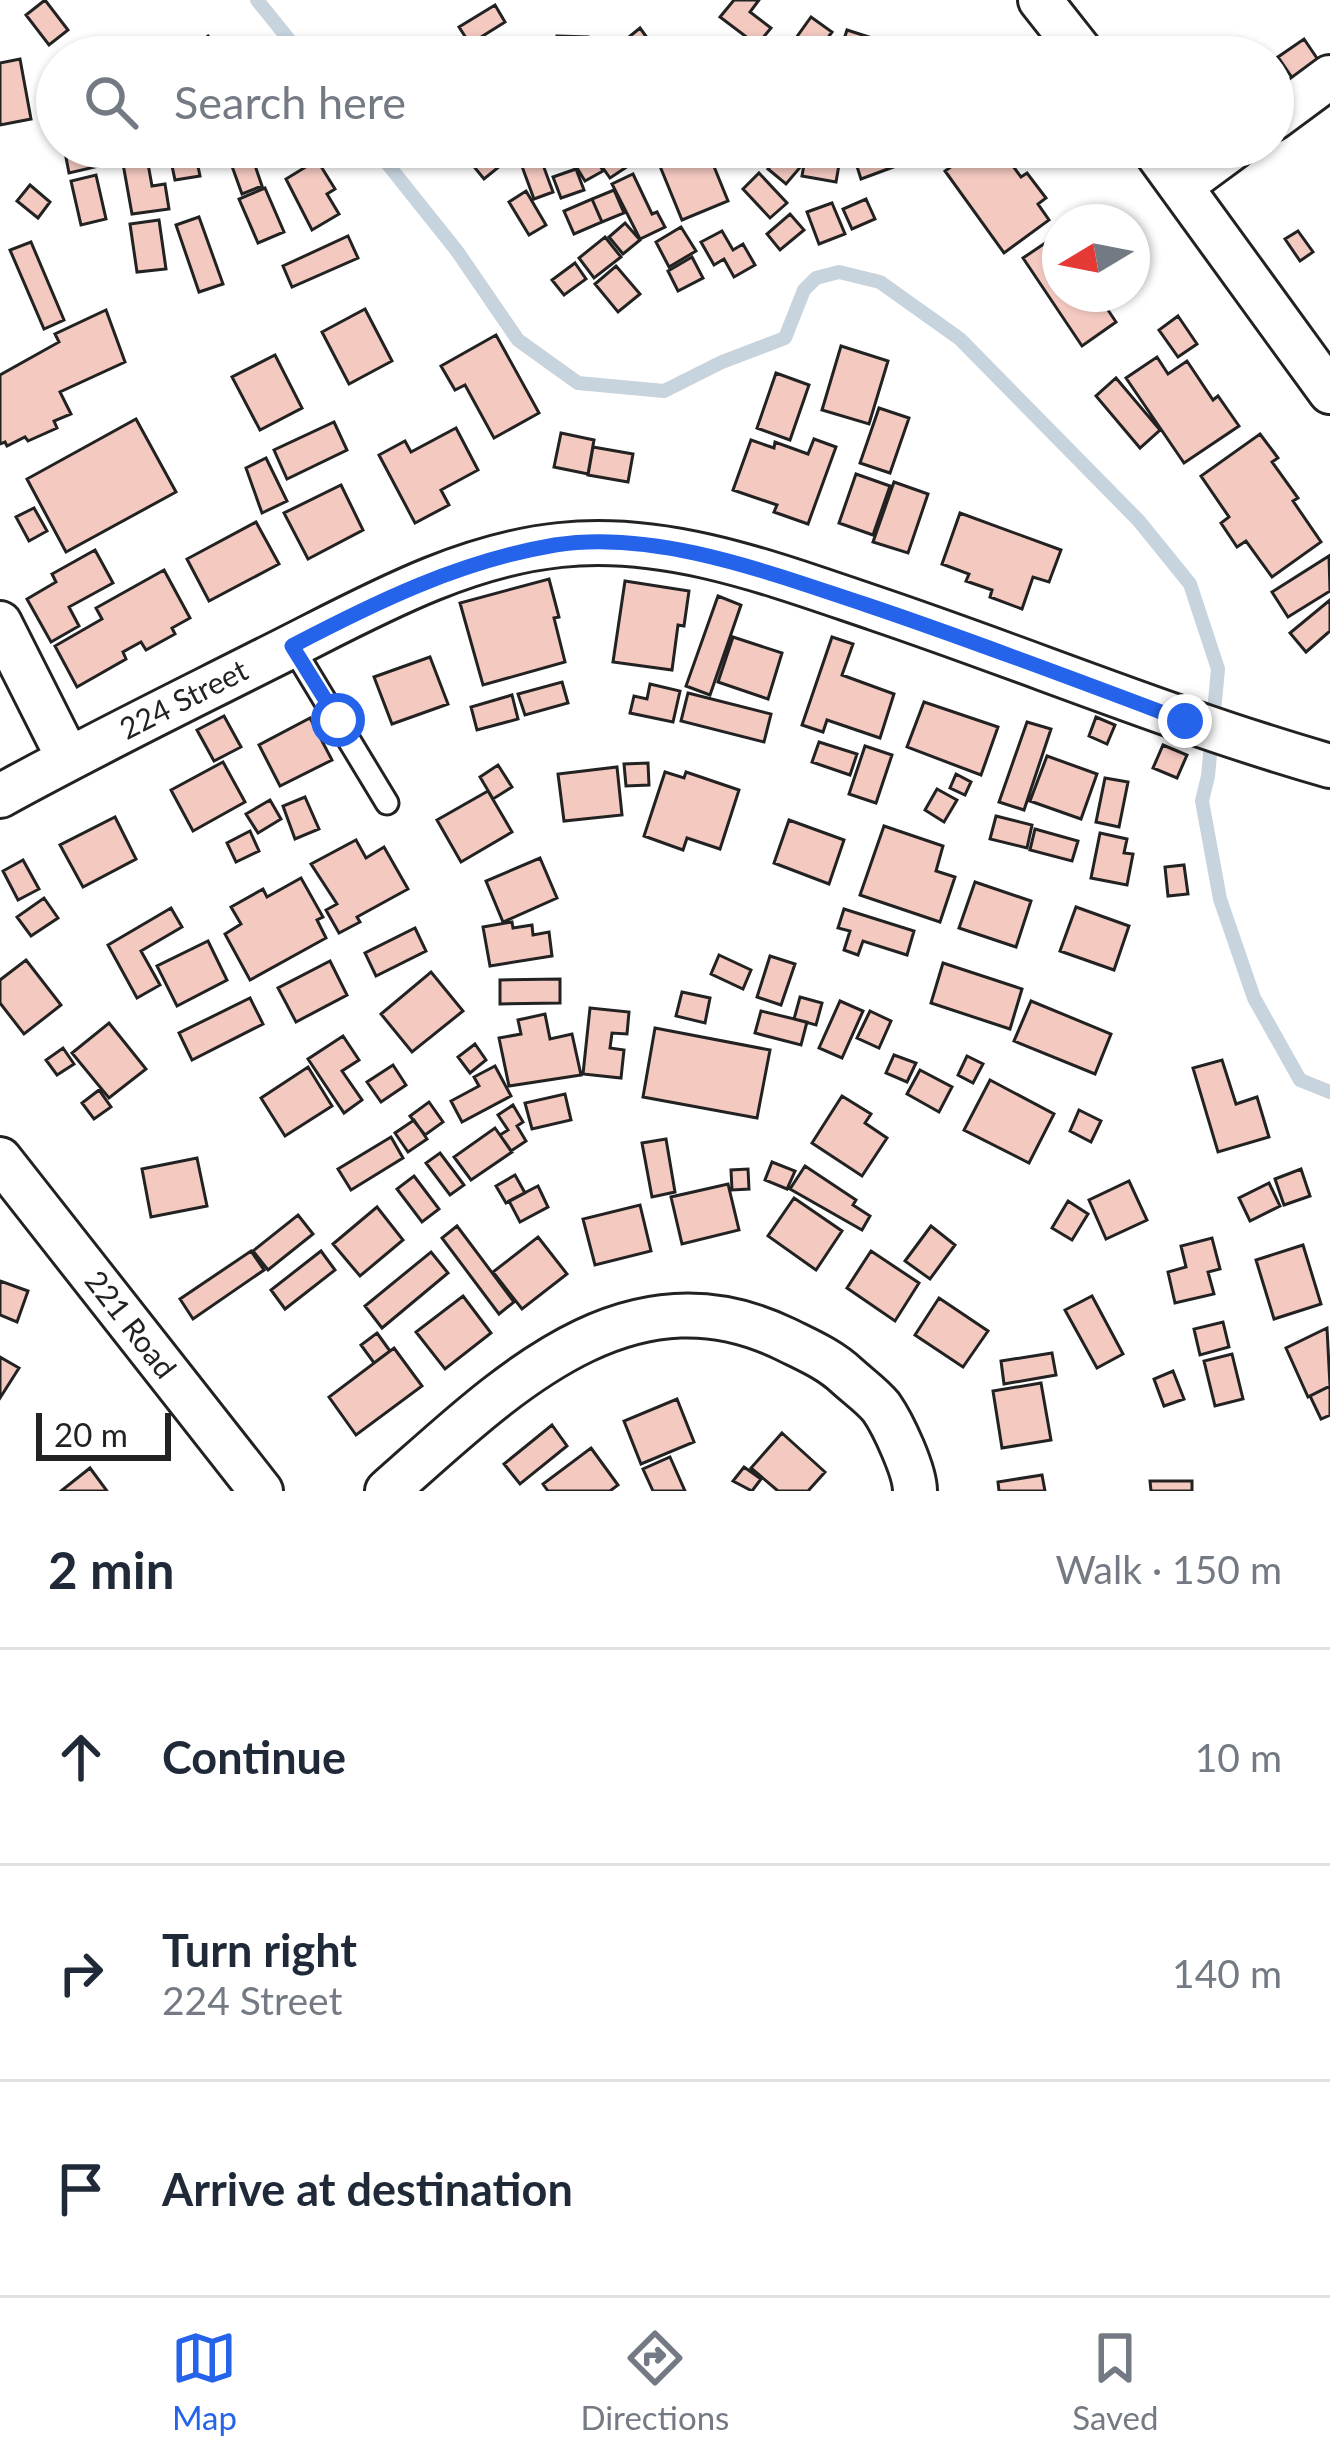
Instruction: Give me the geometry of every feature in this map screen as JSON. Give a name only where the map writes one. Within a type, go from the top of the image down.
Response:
[{"type":"street","points":[[1040,0],[1068,36]]},
{"type":"street","points":[[1294,103],[1330,77]]},
{"type":"street","points":[[1168,168],[1330,392]]},
{"type":"street","points":[[1181,186],[1205,168]]},
{"type":"street","name":"224 Street","points":[[0,796],[387,596],[478,563],[558,545],[632,544],[747,565],[982,644],[1185,721],[1330,766]]},
{"type":"street","points":[[0,623],[68,758]]},
{"type":"street","name":"221 Road","points":[[0,1159],[261,1491]]},
{"type":"street","points":[[387,1491],[513,1381],[603,1331],[675,1313],[747,1320],[831,1361],[881,1408],[915,1478],[915,1491]]},
{"type":"lane","points":[[292,646],[387,803]]},
{"type":"building","points":[[45,0],[68,30],[60,36],[42,36],[26,15]]},
{"type":"building","points":[[734,0],[759,0],[750,12],[771,28],[764,36],[745,36],[720,17]]},
{"type":"building","points":[[495,5],[505,22],[483,36],[465,36],[459,27]]},
{"type":"building","points":[[811,17],[832,32],[829,36],[797,36]]},
{"type":"building","points":[[1304,39],[1323,67],[1297,85],[1294,81],[1294,46]]},
{"type":"building","points":[[20,59],[31,119],[0,125],[0,63]]},
{"type":"building","points":[[124,168],[149,168],[152,186],[165,184],[169,209],[132,214]]},
{"type":"building","points":[[172,168],[198,168],[200,176],[175,180]]},
{"type":"building","points":[[233,168],[256,168],[262,186],[242,194]]},
{"type":"building","points":[[304,168],[322,168],[335,189],[327,194],[339,214],[312,230],[286,179]]},
{"type":"building","points":[[475,168],[498,168],[484,179]]},
{"type":"building","points":[[523,168],[544,168],[553,192],[534,199]]},
{"type":"building","points":[[577,168],[601,168],[603,171],[585,181]]},
{"type":"building","points":[[603,168],[625,168],[610,178]]},
{"type":"building","points":[[661,168],[715,168],[728,201],[682,220]]},
{"type":"building","points":[[769,168],[800,168],[786,184]]},
{"type":"building","points":[[803,168],[838,168],[836,182],[802,176]]},
{"type":"building","points":[[858,168],[891,168],[861,179]]},
{"type":"building","points":[[949,168],[1014,168],[1021,177],[1027,173],[1046,198],[1038,204],[1042,225],[1004,253],[945,171]]},
{"type":"building","points":[[576,169],[584,190],[561,198],[553,177]]},
{"type":"building","points":[[759,173],[787,203],[770,218],[743,189]]},
{"type":"building","points":[[633,174],[652,214],[657,212],[665,227],[640,239],[612,184]]},
{"type":"building","points":[[96,175],[106,219],[81,225],[71,181]]},
{"type":"building","points":[[30,185],[50,202],[38,218],[17,201]]},
{"type":"building","points":[[265,188],[284,232],[258,243],[239,199]]},
{"type":"building","points":[[614,190],[624,213],[602,222],[592,199]]},
{"type":"building","points":[[526,191],[546,225],[529,235],[509,202]]},
{"type":"building","points":[[592,199],[602,222],[574,234],[564,211]]},
{"type":"building","points":[[866,199],[875,219],[852,229],[843,209]]},
{"type":"building","points":[[832,203],[845,234],[819,244],[807,212]]},
{"type":"building","points":[[790,214],[804,230],[780,250],[767,234]]},
{"type":"building","points":[[199,217],[223,284],[199,292],[176,225]]},
{"type":"building","points":[[159,220],[166,269],[137,272],[130,224]]},
{"type":"building","points":[[625,223],[640,240],[623,254],[609,237]]},
{"type":"building","points":[[681,227],[696,251],[669,267],[656,242]]},
{"type":"building","points":[[722,231],[733,250],[743,244],[755,265],[734,277],[724,259],[714,265],[701,242]]},
{"type":"building","points":[[1298,231],[1313,252],[1300,261],[1285,239]]},
{"type":"building","points":[[348,236],[358,258],[292,287],[283,266]]},
{"type":"building","points":[[605,237],[621,257],[594,278],[579,258]]},
{"type":"building","points":[[31,242],[64,320],[44,329],[10,250]]},
{"type":"building","points":[[1042,245],[1042,286],[1023,258]]},
{"type":"building","points":[[692,257],[703,278],[678,291],[668,271]]},
{"type":"building","points":[[575,263],[586,279],[564,295],[552,280]]},
{"type":"building","points":[[616,266],[640,294],[618,312],[595,284]]},
{"type":"building","points":[[365,309],[392,361],[349,384],[322,332]]},
{"type":"building","points":[[106,310],[125,362],[60,392],[71,414],[54,421],[57,428],[28,441],[25,437],[7,446],[0,444],[0,375],[59,342],[55,334]]},
{"type":"building","points":[[1059,312],[1109,312],[1116,322],[1082,346]]},
{"type":"building","points":[[1178,316],[1197,344],[1178,357],[1159,330]]},
{"type":"building","points":[[496,335],[539,413],[494,438],[465,385],[455,390],[441,366]]},
{"type":"building","points":[[841,346],[888,361],[869,424],[822,410]]},
{"type":"building","points":[[275,355],[302,408],[260,430],[232,377]]},
{"type":"building","points":[[1157,357],[1168,374],[1187,361],[1213,400],[1218,396],[1239,426],[1184,463],[1126,378]]},
{"type":"building","points":[[776,373],[809,385],[790,440],[757,428]]},
{"type":"building","points":[[1116,378],[1160,430],[1140,448],[1096,396]]},
{"type":"building","points":[[879,408],[909,418],[890,473],[860,463]]},
{"type":"building","points":[[136,419],[176,492],[66,552],[27,479]]},
{"type":"building","points":[[334,422],[347,450],[287,479],[274,450]]},
{"type":"building","points":[[456,428],[478,470],[441,490],[449,505],[415,523],[379,455],[405,441],[411,452]]},
{"type":"building","points":[[561,433],[594,440],[588,474],[554,467]]},
{"type":"building","points":[[1260,434],[1278,458],[1272,462],[1298,498],[1293,501],[1321,542],[1272,577],[1246,541],[1237,547],[1221,523],[1229,517],[1201,476]]},
{"type":"building","points":[[814,439],[836,447],[808,524],[774,512],[777,505],[733,490],[751,440],[774,448],[775,442],[808,454]]},
{"type":"building","points":[[593,447],[633,454],[628,482],[588,475]]},
{"type":"building","points":[[266,458],[287,501],[262,513],[246,468]]},
{"type":"building","points":[[856,474],[890,486],[873,535],[839,523]]},
{"type":"building","points":[[894,482],[928,494],[908,553],[873,542]]},
{"type":"building","points":[[341,485],[363,530],[308,559],[284,513]]},
{"type":"building","points":[[34,508],[47,531],[29,541],[16,517]]},
{"type":"building","points":[[960,513],[1061,550],[1049,582],[1033,577],[1022,609],[990,597],[992,590],[966,581],[969,574],[942,564]]},
{"type":"building","points":[[256,522],[279,564],[209,601],[187,559]]},
{"type":"building","points":[[95,550],[113,583],[69,607],[79,626],[51,642],[27,599],[56,582],[52,574]]},
{"type":"building","points":[[1329,556],[1330,591],[1288,617],[1272,592]]},
{"type":"building","points":[[164,570],[190,618],[172,628],[175,634],[146,650],[141,642],[123,652],[126,659],[77,687],[55,646],[102,619],[96,608]]},
{"type":"building","points":[[549,579],[565,662],[483,685],[460,603]]},
{"type":"building","points":[[625,581],[689,591],[684,626],[678,625],[672,670],[613,662]]},
{"type":"building","points":[[718,596],[741,605],[710,695],[686,686]]},
{"type":"building","points":[[1330,600],[1330,631],[1306,652],[1290,633]]},
{"type":"building","points":[[733,637],[782,653],[768,699],[718,682]]},
{"type":"building","points":[[832,637],[853,644],[842,675],[894,694],[880,738],[827,720],[823,732],[802,725]]},
{"type":"building","points":[[430,657],[448,704],[392,724],[374,677]]},
{"type":"building","points":[[562,682],[568,703],[525,715],[518,694]]},
{"type":"building","points":[[650,684],[680,691],[673,722],[630,713],[634,696],[647,699]]},
{"type":"building","points":[[688,693],[771,714],[764,742],[681,721]]},
{"type":"building","points":[[512,695],[518,719],[477,730],[471,707]]},
{"type":"building","points":[[924,702],[998,727],[981,775],[907,747]]},
{"type":"building","points":[[224,716],[241,747],[214,761],[197,730]]},
{"type":"building","points":[[1096,717],[1115,725],[1107,744],[1089,736]]},
{"type":"building","points":[[310,718],[332,760],[280,786],[259,745]]},
{"type":"building","points":[[1027,722],[1051,729],[1024,810],[999,802]]},
{"type":"building","points":[[819,742],[857,754],[850,775],[812,762]]},
{"type":"building","points":[[1163,745],[1187,755],[1177,778],[1153,768]]},
{"type":"building","points":[[865,746],[892,755],[876,803],[849,794]]},
{"type":"building","points":[[1047,756],[1097,774],[1081,819],[1030,801]]},
{"type":"building","points":[[223,762],[245,802],[193,831],[171,790]]},
{"type":"building","points":[[648,763],[649,785],[626,786],[624,764]]},
{"type":"building","points":[[498,765],[512,787],[493,799],[480,777]]},
{"type":"building","points":[[617,767],[622,815],[564,821],[558,774]]},
{"type":"building","points":[[665,772],[684,778],[686,772],[739,790],[720,849],[687,838],[683,850],[644,836]]},
{"type":"building","points":[[956,774],[971,782],[965,795],[950,788]]},
{"type":"building","points":[[1105,778],[1128,782],[1119,827],[1096,822]]},
{"type":"building","points":[[937,789],[957,800],[944,822],[925,810]]},
{"type":"building","points":[[488,791],[512,832],[461,862],[437,820]]},
{"type":"building","points":[[305,797],[319,829],[295,839],[283,806]]},
{"type":"building","points":[[270,800],[281,819],[258,833],[246,814]]},
{"type":"building","points":[[996,816],[1032,825],[1027,848],[990,839]]},
{"type":"building","points":[[115,817],[136,859],[83,887],[60,845]]},
{"type":"building","points":[[789,820],[844,840],[829,884],[774,863]]},
{"type":"building","points":[[884,826],[943,846],[936,871],[955,877],[940,922],[860,895]]},
{"type":"building","points":[[1035,829],[1078,841],[1072,861],[1030,850]]},
{"type":"building","points":[[250,831],[259,851],[236,862],[227,843]]},
{"type":"building","points":[[1100,833],[1127,839],[1124,853],[1133,854],[1127,885],[1091,878]]},
{"type":"building","points":[[356,840],[366,858],[384,847],[408,889],[357,917],[360,922],[339,933],[326,910],[337,904],[311,864]]},
{"type":"building","points":[[540,858],[557,898],[503,922],[486,881]]},
{"type":"building","points":[[23,860],[39,889],[18,900],[3,871]]},
{"type":"building","points":[[1184,865],[1188,894],[1168,896],[1165,867]]},
{"type":"building","points":[[301,878],[323,917],[317,920],[326,938],[250,980],[225,934],[241,924],[231,907],[263,889],[267,897]]},
{"type":"building","points":[[975,882],[1031,901],[1016,947],[959,928]]},
{"type":"building","points":[[44,898],[58,918],[31,936],[17,917]]},
{"type":"building","points":[[1076,907],[1129,926],[1114,970],[1060,951]]},
{"type":"building","points":[[171,908],[182,927],[141,951],[160,985],[137,998],[108,945]]},
{"type":"building","points":[[844,909],[914,931],[907,955],[863,941],[858,955],[844,950],[850,931],[838,928]]},
{"type":"building","points":[[512,922],[513,928],[532,925],[533,935],[549,932],[552,956],[490,966],[483,927]]},
{"type":"building","points":[[415,928],[426,951],[376,976],[365,953]]},
{"type":"building","points":[[208,941],[227,980],[177,1006],[157,966]]},
{"type":"building","points":[[719,955],[751,970],[743,989],[711,974]]},
{"type":"building","points":[[770,956],[795,964],[781,1005],[757,997]]},
{"type":"building","points":[[26,960],[61,1005],[24,1034],[0,1003],[0,980]]},
{"type":"building","points":[[330,961],[347,995],[296,1022],[278,988]]},
{"type":"building","points":[[943,963],[1022,989],[1010,1029],[931,1003]]},
{"type":"building","points":[[431,972],[463,1011],[412,1052],[381,1014]]},
{"type":"building","points":[[560,979],[560,1003],[500,1004],[500,980]]},
{"type":"building","points":[[682,992],[710,998],[705,1023],[676,1016]]},
{"type":"building","points":[[800,997],[822,1003],[816,1025],[794,1019]]},
{"type":"building","points":[[250,998],[263,1024],[192,1060],[179,1033]]},
{"type":"building","points":[[840,1001],[863,1011],[842,1058],[819,1048]]},
{"type":"building","points":[[1031,1001],[1111,1034],[1095,1074],[1014,1041]]},
{"type":"building","points":[[590,1008],[629,1012],[627,1034],[612,1033],[610,1048],[624,1050],[621,1078],[583,1074]]},
{"type":"building","points":[[761,1011],[807,1022],[801,1045],[755,1033]]},
{"type":"building","points":[[870,1011],[891,1021],[879,1048],[857,1038]]},
{"type":"building","points":[[545,1014],[550,1039],[572,1034],[581,1075],[509,1086],[499,1038],[521,1034],[518,1020]]},
{"type":"building","points":[[109,1023],[146,1069],[109,1098],[72,1053]]},
{"type":"building","points":[[655,1028],[770,1050],[757,1118],[643,1097]]},
{"type":"building","points":[[343,1036],[359,1060],[342,1071],[362,1100],[344,1113],[308,1059]]},
{"type":"building","points":[[475,1044],[486,1060],[470,1073],[458,1057]]},
{"type":"building","points":[[63,1048],[74,1064],[57,1075],[46,1060]]},
{"type":"building","points":[[894,1055],[916,1063],[907,1082],[886,1073]]},
{"type":"building","points":[[967,1056],[983,1064],[973,1083],[958,1075]]},
{"type":"building","points":[[1222,1060],[1236,1104],[1257,1097],[1269,1137],[1218,1152],[1193,1068]]},
{"type":"building","points":[[393,1065],[406,1085],[381,1102],[367,1082]]},
{"type":"building","points":[[495,1066],[511,1096],[462,1122],[451,1101],[479,1086],[474,1077]]},
{"type":"building","points":[[308,1067],[332,1106],[285,1136],[261,1098]]},
{"type":"building","points":[[920,1070],[952,1087],[939,1112],[907,1094]]},
{"type":"building","points":[[990,1080],[1054,1114],[1029,1163],[964,1130]]},
{"type":"building","points":[[99,1090],[111,1107],[94,1119],[82,1103]]},
{"type":"building","points":[[565,1094],[571,1120],[532,1129],[525,1103]]},
{"type":"building","points":[[842,1096],[871,1114],[865,1123],[887,1138],[862,1176],[812,1143]]},
{"type":"building","points":[[429,1102],[443,1122],[425,1135],[410,1116]]},
{"type":"building","points":[[513,1105],[523,1122],[517,1126],[526,1141],[511,1151],[500,1135],[508,1130],[498,1115]]},
{"type":"building","points":[[1079,1110],[1101,1121],[1091,1142],[1070,1131]]},
{"type":"building","points":[[414,1120],[427,1139],[408,1152],[395,1133]]},
{"type":"building","points":[[495,1128],[512,1152],[471,1180],[454,1157]]},
{"type":"building","points":[[391,1137],[403,1158],[351,1190],[338,1169]]},
{"type":"building","points":[[666,1139],[675,1192],[652,1197],[642,1143]]},
{"type":"building","points":[[440,1153],[464,1185],[450,1195],[426,1163]]},
{"type":"building","points":[[197,1158],[207,1206],[151,1217],[142,1169]]},
{"type":"building","points":[[772,1162],[795,1171],[787,1189],[765,1180]]},
{"type":"building","points":[[805,1166],[856,1200],[853,1205],[870,1216],[862,1230],[790,1189]]},
{"type":"building","points":[[748,1169],[749,1189],[732,1190],[731,1170]]},
{"type":"building","points":[[1301,1169],[1310,1196],[1284,1205],[1275,1179]]},
{"type":"building","points":[[515,1175],[525,1193],[506,1203],[496,1186]]},
{"type":"building","points":[[414,1176],[439,1209],[422,1222],[397,1189]]},
{"type":"building","points":[[1129,1181],[1147,1220],[1106,1239],[1089,1200]]},
{"type":"building","points":[[1269,1183],[1280,1206],[1250,1221],[1239,1198]]},
{"type":"building","points":[[728,1184],[739,1230],[682,1244],[671,1197]]},
{"type":"building","points":[[538,1186],[548,1207],[520,1222],[509,1201]]},
{"type":"building","points":[[794,1198],[842,1231],[816,1270],[768,1236]]},
{"type":"building","points":[[1068,1201],[1088,1214],[1072,1240],[1052,1228]]},
{"type":"building","points":[[640,1205],[651,1251],[595,1265],[583,1219]]},
{"type":"building","points":[[377,1207],[403,1240],[360,1276],[333,1244]]},
{"type":"building","points":[[298,1215],[313,1234],[268,1270],[253,1251]]},
{"type":"building","points":[[457,1226],[514,1302],[499,1314],[442,1238]]},
{"type":"building","points":[[931,1226],[955,1245],[930,1279],[905,1261]]},
{"type":"building","points":[[538,1237],[567,1274],[522,1309],[493,1272]]},
{"type":"building","points":[[1212,1238],[1220,1269],[1208,1272],[1214,1294],[1175,1303],[1168,1272],[1186,1267],[1181,1246]]},
{"type":"building","points":[[1303,1245],[1321,1304],[1274,1319],[1256,1260]]},
{"type":"building","points":[[251,1251],[264,1270],[193,1319],[180,1299]]},
{"type":"building","points":[[321,1251],[335,1270],[285,1309],[271,1290]]},
{"type":"building","points":[[871,1251],[919,1283],[895,1321],[847,1288]]},
{"type":"building","points":[[431,1252],[448,1273],[382,1328],[365,1306]]},
{"type":"building","points":[[0,1281],[28,1291],[17,1322],[0,1315]]},
{"type":"building","points":[[463,1296],[491,1333],[445,1369],[416,1332]]},
{"type":"building","points":[[1092,1296],[1123,1354],[1097,1368],[1065,1310]]},
{"type":"building","points":[[939,1298],[988,1331],[963,1367],[915,1335]]},
{"type":"building","points":[[1223,1322],[1229,1347],[1200,1355],[1194,1329]]},
{"type":"building","points":[[1327,1328],[1330,1386],[1308,1397],[1286,1348]]},
{"type":"building","points":[[377,1333],[390,1351],[374,1363],[361,1345]]},
{"type":"building","points":[[394,1348],[422,1386],[356,1435],[329,1397]]},
{"type":"building","points":[[1052,1353],[1056,1375],[1004,1384],[1001,1361]]},
{"type":"building","points":[[1232,1354],[1243,1399],[1215,1406],[1204,1361]]},
{"type":"building","points":[[0,1357],[19,1368],[0,1398]]},
{"type":"building","points":[[1173,1371],[1184,1399],[1164,1406],[1154,1379]]},
{"type":"building","points":[[1041,1383],[1051,1440],[1002,1448],[993,1391]]},
{"type":"building","points":[[1330,1386],[1330,1415],[1321,1419],[1310,1396]]},
{"type":"building","points":[[677,1399],[694,1442],[641,1464],[624,1421]]},
{"type":"building","points":[[552,1425],[567,1446],[520,1484],[504,1464]]},
{"type":"building","points":[[782,1433],[825,1472],[808,1491],[778,1491],[751,1468]]},
{"type":"building","points":[[591,1448],[618,1485],[610,1491],[548,1491],[543,1484]]},
{"type":"building","points":[[670,1457],[685,1491],[653,1491],[643,1469]]},
{"type":"building","points":[[744,1467],[761,1479],[752,1491],[733,1481]]},
{"type":"building","points":[[90,1468],[107,1491],[61,1491]]},
{"type":"building","points":[[1042,1475],[1045,1491],[999,1491],[998,1482]]},
{"type":"building","points":[[1150,1481],[1192,1481],[1192,1491],[1151,1491]]},
{"type":"waterway","points":[[257,0],[286,36]]},
{"type":"waterway","points":[[391,168],[457,251],[518,340],[578,383],[664,391],[785,338],[804,290],[816,278],[839,272],[880,282],[960,339],[1139,521],[1190,584],[1218,669],[1202,801],[1220,899],[1254,998],[1300,1080],[1330,1092]]},
{"type":"route","points":[[338,720],[292,646],[387,596],[478,563],[558,545],[632,544],[747,565],[982,644],[1185,721]]}]
